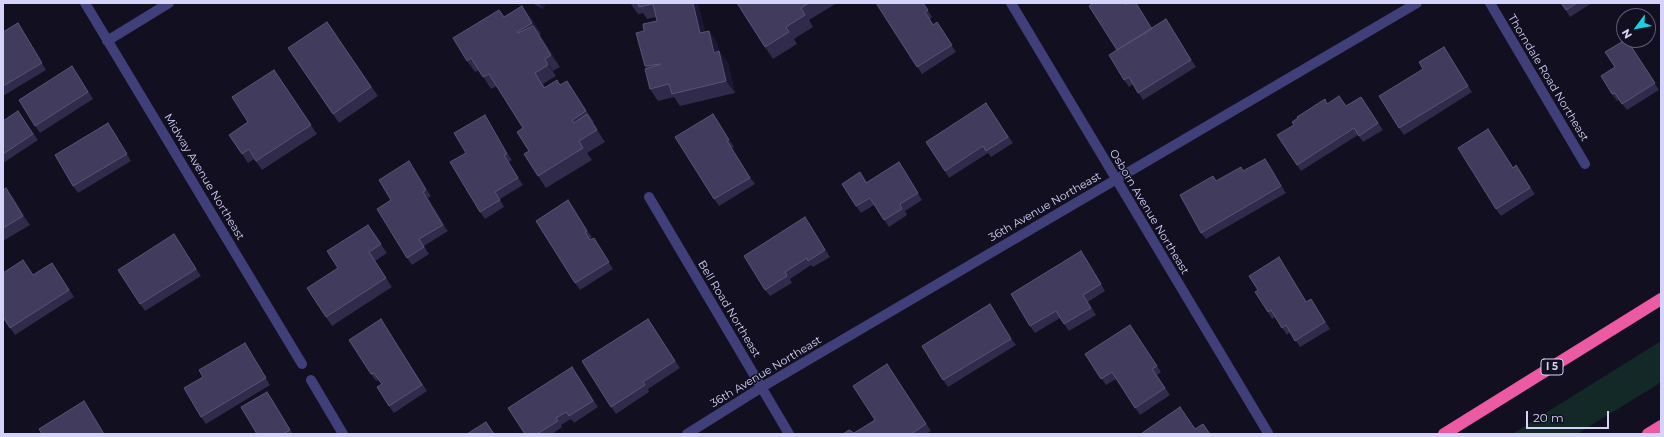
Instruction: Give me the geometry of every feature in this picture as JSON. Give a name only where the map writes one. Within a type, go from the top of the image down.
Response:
[{"type":"highway","name":"I 5","points":[[1444,434],[1661,299]]},
{"type":"highway","points":[[1648,434],[1661,426]]},
{"type":"street","name":"Midway Avenue Northeast","points":[[84,3],[302,364]]},
{"type":"street","points":[[107,41],[169,3]]},
{"type":"street","name":"Osborn Avenue Northeast","points":[[1011,3],[1268,433]]},
{"type":"street","name":"36th Avenue Northeast","points":[[687,434],[762,387],[1417,3]]},
{"type":"street","name":"Thorndale Road Northeast","points":[[1490,3],[1585,164]]},
{"type":"street","name":"Bell Road Northeast","points":[[649,197],[789,434]]},
{"type":"street","points":[[311,380],[343,434]]},
{"type":"green space","points":[[1661,341],[1661,382],[1655,386],[1577,434],[1512,434]]},
{"type":"building","points":[[638,3],[693,3],[700,33],[709,31],[714,53],[719,51],[726,81],[672,94],[669,84],[650,89],[645,69],[661,64],[645,66],[636,33],[644,31],[643,24],[657,21],[653,4],[639,7]]},
{"type":"building","points":[[737,3],[809,3],[801,8],[805,15],[786,27],[789,32],[765,47]]},
{"type":"building","points":[[876,3],[923,3],[928,10],[925,12],[933,25],[937,22],[952,45],[917,67]]},
{"type":"building","points":[[1094,3],[1125,3],[1126,5],[1128,3],[1136,3],[1152,29],[1117,50],[1089,6]]},
{"type":"building","points":[[1561,3],[1577,3],[1566,10]]},
{"type":"building","points":[[522,6],[532,23],[517,32],[518,33],[533,26],[551,55],[545,59],[548,65],[535,73],[544,88],[557,80],[560,85],[567,81],[586,111],[572,120],[574,123],[587,114],[597,130],[579,141],[583,148],[538,176],[524,154],[529,151],[517,132],[523,128],[489,74],[483,77],[471,58],[467,61],[453,38],[499,10],[504,17]]},
{"type":"building","points":[[1166,19],[1191,60],[1138,93],[1129,77],[1124,80],[1109,55]]},
{"type":"building","points":[[327,22],[371,87],[333,114],[288,48]]},
{"type":"building","points":[[18,23],[42,63],[3,86],[3,32]]},
{"type":"building","points":[[1616,45],[1616,48],[1632,48],[1655,83],[1622,104],[1615,93],[1612,94],[1601,76],[1615,67],[1605,52]]},
{"type":"building","points":[[1444,47],[1468,86],[1399,128],[1379,96],[1423,69],[1419,62]]},
{"type":"building","points":[[72,66],[88,92],[35,126],[19,100]]},
{"type":"building","points":[[274,70],[311,125],[256,161],[249,149],[242,154],[229,135],[248,122],[232,97]]},
{"type":"building","points":[[1339,96],[1346,106],[1361,97],[1378,123],[1359,136],[1354,128],[1297,165],[1277,135],[1294,125],[1292,122],[1298,118],[1297,117],[1325,99],[1327,104]]},
{"type":"building","points":[[986,103],[1008,137],[986,151],[983,146],[945,171],[926,142]]},
{"type":"building","points":[[18,111],[33,134],[3,154],[3,121]]},
{"type":"building","points":[[713,114],[729,140],[727,141],[750,178],[714,199],[675,137]]},
{"type":"building","points":[[485,115],[507,154],[504,155],[518,178],[495,192],[500,200],[480,212],[450,162],[466,153],[454,133]]},
{"type":"building","points":[[108,123],[127,154],[73,186],[55,155]]},
{"type":"building","points":[[1488,129],[1513,168],[1516,165],[1530,188],[1496,209],[1458,148]]},
{"type":"building","points":[[1265,159],[1281,186],[1201,233],[1180,195],[1213,176],[1216,181],[1241,167],[1243,171]]},
{"type":"building","points":[[409,161],[426,190],[423,192],[443,225],[419,239],[424,247],[407,258],[377,209],[391,200],[379,180]]},
{"type":"building","points":[[899,162],[918,193],[900,204],[902,209],[884,220],[870,198],[856,206],[842,184],[860,172],[866,183]]},
{"type":"building","points":[[6,188],[23,216],[3,228],[3,190]]},
{"type":"building","points":[[568,200],[587,231],[585,232],[590,240],[594,238],[609,262],[575,283],[536,221]]},
{"type":"building","points":[[805,217],[825,250],[808,261],[807,258],[785,272],[787,276],[765,290],[744,256]]},
{"type":"building","points":[[368,225],[381,244],[369,252],[386,278],[326,317],[307,288],[338,268],[327,251]]},
{"type":"building","points":[[174,234],[196,269],[140,304],[118,270]]},
{"type":"building","points":[[1081,251],[1101,284],[1083,295],[1091,308],[1064,324],[1056,311],[1030,326],[1011,294]]},
{"type":"building","points":[[1279,257],[1306,302],[1311,299],[1325,322],[1295,341],[1286,325],[1282,328],[1271,310],[1268,312],[1255,292],[1258,290],[1249,276]]},
{"type":"building","points":[[23,260],[33,275],[52,263],[69,290],[10,328],[3,317],[3,273]]},
{"type":"building","points":[[990,304],[1011,339],[943,380],[922,346]]},
{"type":"building","points":[[381,319],[422,385],[389,406],[377,387],[382,384],[374,373],[371,374],[349,340]]},
{"type":"building","points":[[648,319],[675,361],[643,382],[645,385],[611,407],[582,361]]},
{"type":"building","points":[[1130,325],[1157,366],[1152,369],[1165,388],[1135,408],[1112,372],[1101,379],[1085,354]]},
{"type":"building","points":[[245,343],[266,378],[201,417],[184,388],[203,377],[199,370]]},
{"type":"building","points":[[887,364],[926,424],[911,434],[843,434],[849,430],[854,433],[875,420],[853,386]]},
{"type":"building","points":[[572,367],[593,401],[569,416],[566,412],[556,418],[558,421],[537,434],[525,434],[508,408]]},
{"type":"building","points":[[267,392],[290,430],[283,434],[257,434],[241,407]]},
{"type":"building","points":[[84,401],[104,434],[42,434],[39,429]]},
{"type":"building","points":[[1180,407],[1195,429],[1203,424],[1210,434],[1142,434],[1142,433]]},
{"type":"building","points":[[486,422],[494,434],[467,434]]}]
